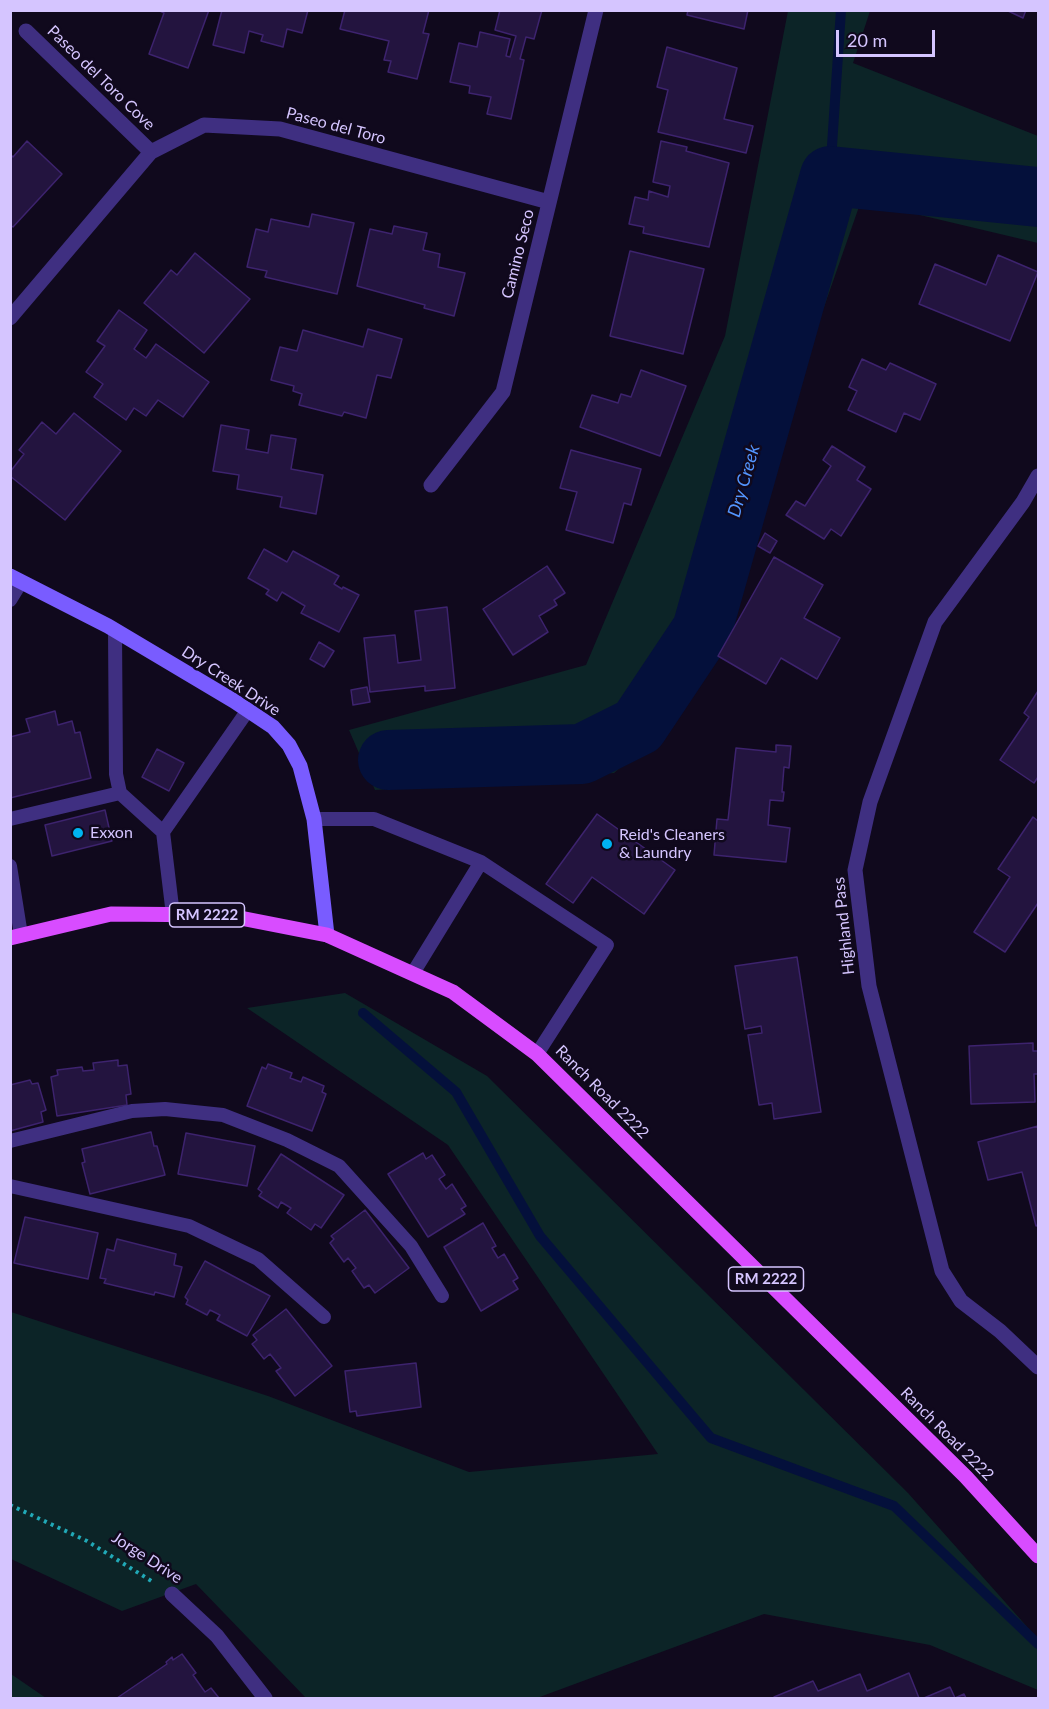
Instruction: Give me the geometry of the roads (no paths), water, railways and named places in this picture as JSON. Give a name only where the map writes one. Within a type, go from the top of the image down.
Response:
[{"type":"main road","name":"Ranch Road 2222","points":[[16,936],[111,914],[225,915],[327,935],[453,992],[537,1054],[966,1477],[1038,1556]]},
{"type":"street","name":"Camino Seco","points":[[431,485],[503,392],[596,10]]},
{"type":"street","name":"Paseo del Toro Cove","points":[[26,30],[151,152]]},
{"type":"street","name":"Paseo del Toro","points":[[10,318],[151,152],[204,125],[280,129],[549,202]]},
{"type":"street","name":"Highland Pass","points":[[1038,476],[1023,502],[935,622],[870,802],[855,870],[869,986],[942,1271],[961,1301],[1000,1331],[1038,1367]]},
{"type":"street","name":"Dry Creek Drive","points":[[16,579],[115,631],[248,710],[273,727],[289,745],[300,766],[314,819],[327,935]]},
{"type":"street","name":"Jorge Drive","points":[[172,1594],[217,1636],[265,1698]]},
{"type":"lane","points":[[10,600],[16,579]]},
{"type":"lane","points":[[115,631],[116,774],[120,793],[163,832],[173,915]]},
{"type":"lane","points":[[163,832],[248,710]]},
{"type":"lane","points":[[10,819],[120,793]]},
{"type":"lane","points":[[314,819],[374,819],[481,862],[607,945],[537,1054]]},
{"type":"lane","points":[[413,973],[481,862]]},
{"type":"lane","points":[[10,866],[16,936]]},
{"type":"lane","points":[[10,1141],[132,1111],[165,1108],[223,1115],[287,1140],[339,1166],[411,1246],[442,1296]]},
{"type":"lane","points":[[10,1186],[189,1226],[258,1259],[324,1317]]},
{"type":"waterway","points":[[830,176],[841,10]]},
{"type":"waterway","name":"Dry Creek","points":[[388,760],[582,754],[638,726],[702,630],[830,176],[1038,197]]},
{"type":"waterway","points":[[363,1013],[456,1092],[540,1236],[711,1438],[894,1506],[1038,1644]]},
{"type":"place","name":"Exxon","points":[[78,833]]},
{"type":"place","name":"Reid's Cleaners & Laundry","points":[[607,844]]}]
